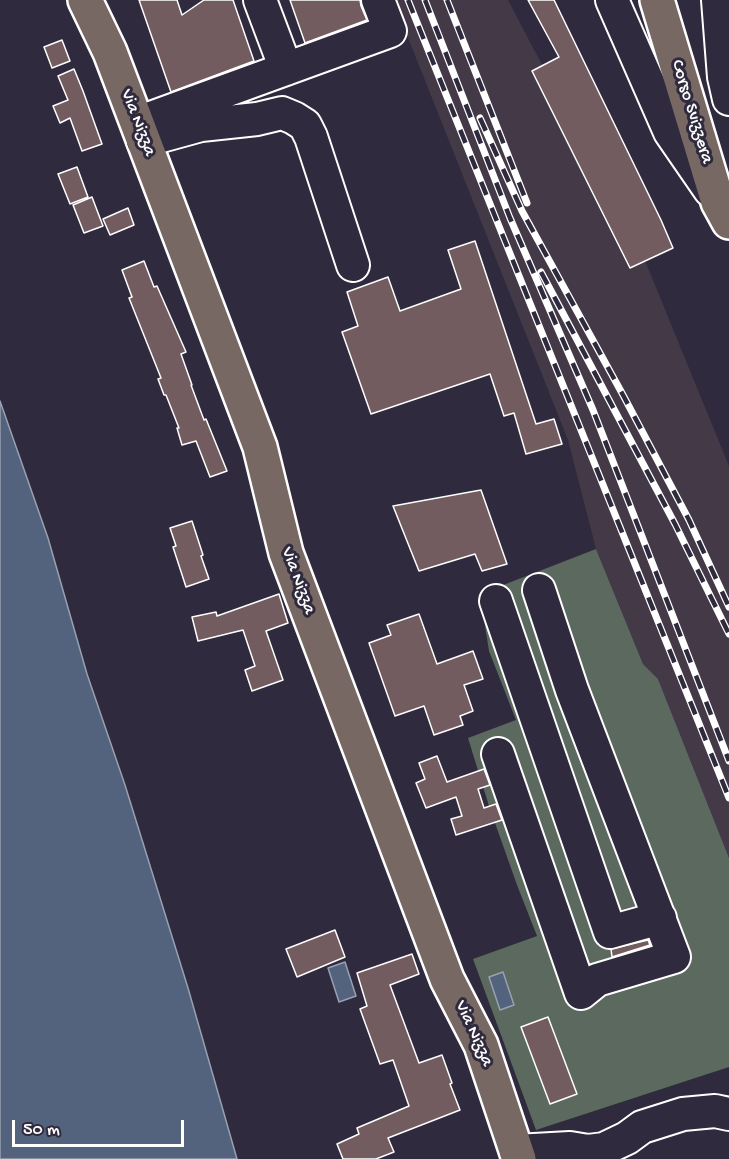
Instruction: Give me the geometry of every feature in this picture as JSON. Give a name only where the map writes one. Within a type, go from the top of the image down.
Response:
[{"type":"main road","name":"Via Nizza","points":[[85,0],[110,52],[260,447],[286,553],[447,979],[481,1045],[518,1155]]},
{"type":"main road","name":"Corso Svizzera","points":[[657,0],[724,212]]},
{"type":"street","points":[[261,0],[286,69]]},
{"type":"street","points":[[140,132],[286,69],[390,31],[378,0]]},
{"type":"street","points":[[612,0],[670,132],[724,212]]},
{"type":"street","points":[[718,0],[724,77],[729,99]]},
{"type":"street","points":[[140,132],[257,119],[282,113],[294,118],[304,125],[311,137],[353,265]]},
{"type":"street","points":[[498,754],[581,993],[597,980],[674,957],[572,690],[539,591]]},
{"type":"street","points":[[496,602],[610,932],[660,918]]},
{"type":"street","points":[[518,1155],[570,1148],[588,1151],[604,1149],[627,1138],[642,1127],[683,1114],[715,1111],[729,1114]]},
{"type":"shaded area","points":[[393,0],[508,0],[646,263],[729,466],[729,858],[658,679],[643,664],[596,549],[568,440]]},
{"type":"green space","points":[[596,549],[643,664],[658,679],[729,858],[729,1067],[536,1130],[473,959],[537,936],[489,806],[468,738],[516,720],[489,651],[480,594]]},
{"type":"water","points":[[0,401],[48,538],[87,674],[125,785],[188,988],[237,1159],[0,1159]]},
{"type":"water","points":[[345,962],[356,996],[339,1002],[328,968]]},
{"type":"water","points":[[503,972],[514,1005],[500,1010],[489,977]]},
{"type":"building","points":[[139,0],[177,0],[182,15],[204,0],[233,0],[254,61],[171,92]]},
{"type":"building","points":[[290,0],[360,0],[367,20],[305,43]]},
{"type":"building","points":[[528,0],[554,0],[673,248],[630,268],[532,71],[559,57]]},
{"type":"building","points":[[62,40],[70,61],[52,68],[44,47]]},
{"type":"building","points":[[74,69],[102,144],[82,151],[70,118],[60,123],[53,106],[68,100],[58,76]]},
{"type":"building","points":[[77,167],[88,197],[70,204],[58,174]]},
{"type":"building","points":[[92,197],[103,226],[84,233],[73,205]]},
{"type":"building","points":[[128,208],[134,225],[110,235],[103,219]]},
{"type":"building","points":[[475,241],[536,424],[554,419],[562,444],[526,454],[514,413],[504,416],[490,374],[371,414],[342,332],[358,326],[347,292],[388,277],[400,311],[461,289],[448,250]]},
{"type":"building","points":[[144,261],[154,287],[157,286],[186,352],[181,354],[191,385],[227,471],[210,477],[196,441],[182,445],[177,428],[179,428],[158,379],[161,378],[129,298],[132,297],[122,270]]},
{"type":"building","points":[[481,490],[507,564],[482,571],[475,554],[419,571],[393,506]]},
{"type":"building","points":[[192,521],[209,579],[186,587],[173,547],[176,546],[170,528]]},
{"type":"building","points":[[279,594],[288,623],[266,631],[283,680],[252,691],[245,670],[255,666],[243,630],[198,641],[192,617],[216,612],[217,616]]},
{"type":"building","points":[[419,614],[437,664],[473,651],[483,679],[464,685],[473,711],[460,716],[463,725],[434,735],[424,706],[395,716],[369,643],[391,635],[387,625]]},
{"type":"building","points":[[437,756],[447,782],[484,769],[490,785],[478,789],[484,808],[496,804],[502,820],[456,835],[451,819],[462,816],[456,797],[426,808],[416,783],[425,779],[419,763]]},
{"type":"building","points":[[335,930],[345,957],[297,977],[286,949]]},
{"type":"building","points":[[648,940],[650,945],[612,957],[611,949]]},
{"type":"building","points":[[412,954],[419,974],[390,985],[419,1063],[442,1055],[460,1110],[388,1138],[394,1152],[376,1159],[343,1159],[337,1144],[359,1134],[357,1128],[409,1106],[393,1060],[380,1064],[360,1009],[367,1006],[357,973]]},
{"type":"building","points":[[548,1017],[577,1094],[550,1104],[521,1027]]},
{"type":"railway","points":[[408,0],[729,798]]},
{"type":"railway","points":[[425,0],[510,218],[593,410],[729,761]]},
{"type":"railway","points":[[447,0],[527,203]]},
{"type":"railway","points":[[480,118],[522,211],[689,520],[729,607]]},
{"type":"railway","points":[[541,272],[675,524],[729,634]]}]
